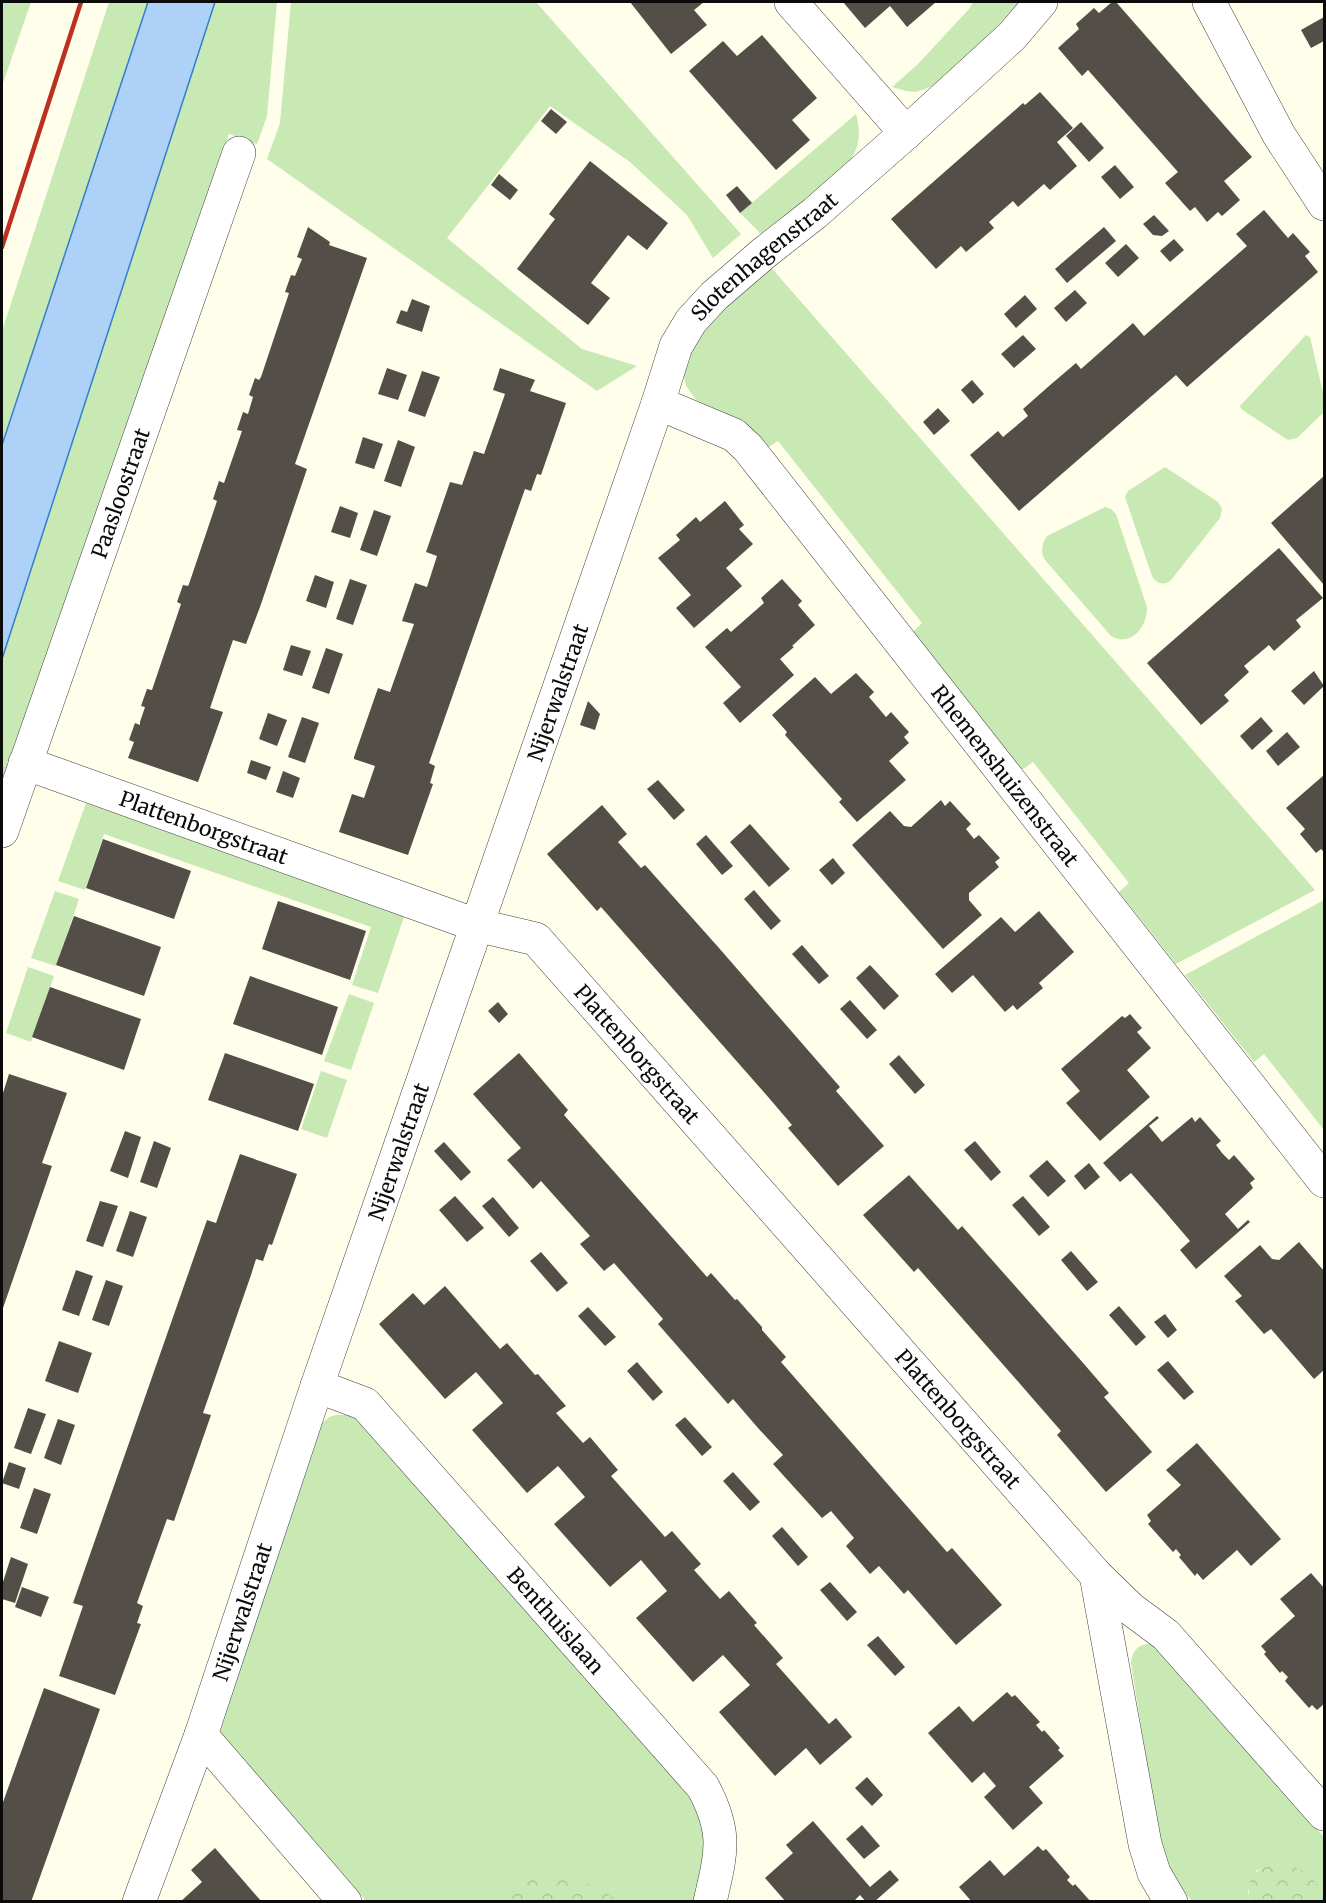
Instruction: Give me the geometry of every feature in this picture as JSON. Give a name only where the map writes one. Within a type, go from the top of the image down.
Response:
[{"type":"street","points":[[791,2],[906,133]]},
{"type":"street","name":"Slotenhagenstraat","points":[[658,403],[676,346],[691,321],[714,296],[815,213],[906,133],[1012,36],[1041,2]]},
{"type":"street","points":[[1209,2],[1279,135],[1324,204]]},
{"type":"street","name":"Paasloostraat","points":[[2,831],[239,153]]},
{"type":"street","name":"Nijerwalstraat","points":[[139,1902],[201,1735],[317,1386],[658,403]]},
{"type":"street","name":"Rhemenshuizenstraat","points":[[658,403],[734,435],[748,448],[1324,1181]]},
{"type":"street","name":"Plattenborgstraat","points":[[25,763],[476,925],[536,939],[1096,1575],[1131,1609],[1166,1635],[1324,1814]]},
{"type":"street","name":"Benthuislaan","points":[[317,1386],[365,1404],[703,1787],[714,1808],[721,1832],[719,1860],[710,1902]]},
{"type":"street","points":[[1096,1575],[1146,1844],[1154,1873],[1171,1902]]},
{"type":"street","points":[[201,1735],[345,1902]]},
{"type":"green space","points":[[2,2],[31,2],[2,86]]},
{"type":"green space","points":[[109,2],[148,2],[2,445],[2,331]]},
{"type":"green space","points":[[215,2],[277,2],[267,116],[257,144],[229,134],[2,783],[2,659]]},
{"type":"green space","points":[[291,2],[536,2],[741,234],[713,258],[687,215],[630,162],[550,106],[447,238],[582,349],[637,366],[597,391],[267,159],[280,123]]},
{"type":"green space","points":[[973,2],[1019,2],[973,53],[936,85],[916,92],[892,87],[918,64]]},
{"type":"green space","points":[[856,114],[859,127],[858,139],[849,162],[763,236],[740,213]]},
{"type":"green space","points":[[768,264],[1315,890],[1176,964],[1119,892],[1129,883],[1033,762],[1022,770],[913,632],[922,623],[778,441],[767,448],[739,420],[696,400],[686,386],[682,368],[687,345]]},
{"type":"green space","points":[[1306,335],[1310,337],[1324,397],[1324,412],[1297,438],[1288,440],[1241,409],[1240,406]]},
{"type":"green space","points":[[1165,467],[1218,502],[1222,509],[1220,518],[1171,580],[1163,583],[1156,581],[1152,576],[1125,497],[1128,491]]},
{"type":"green space","points":[[1105,507],[1116,514],[1147,607],[1145,621],[1141,628],[1137,633],[1125,639],[1111,636],[1042,554],[1047,536]]},
{"type":"green space","points":[[86,803],[405,914],[378,993],[352,985],[371,927],[104,834],[85,890],[58,881]]},
{"type":"green space","points":[[55,891],[79,899],[56,966],[31,958]]},
{"type":"green space","points":[[1324,900],[1324,1130],[1264,1054],[1254,1062],[1185,975]]},
{"type":"green space","points":[[28,967],[54,976],[31,1042],[6,1033]]},
{"type":"green space","points":[[349,994],[374,1003],[351,1070],[324,1061]]},
{"type":"green space","points":[[321,1071],[347,1080],[327,1138],[301,1129]]},
{"type":"green space","points":[[348,1415],[358,1419],[696,1803],[707,1835],[695,1901],[366,1901],[222,1736],[218,1725],[319,1426],[329,1417]]},
{"type":"green space","points":[[1150,1644],[1157,1647],[1324,1837],[1324,1892],[1315,1882],[1279,1864],[1257,1870],[1248,1891],[1250,1901],[1192,1901],[1171,1878],[1161,1851],[1131,1663],[1136,1649]]},
{"type":"green space","points":[[1279,1864],[1293,1866],[1305,1873],[1324,1892],[1324,1901],[1250,1901],[1249,1886],[1254,1875],[1264,1868]]},
{"type":"green space","points":[[542,1875],[582,1882],[618,1901],[502,1901],[520,1885]]},
{"type":"water","points":[[148,2],[215,2],[2,659],[2,445]]},
{"type":"building","points":[[630,2],[704,2],[694,10],[707,25],[671,54]]},
{"type":"building","points":[[843,2],[936,2],[907,27],[890,6],[865,28]]},
{"type":"building","points":[[1112,2],[1116,2],[1252,157],[1224,181],[1240,200],[1222,216],[1218,212],[1207,222],[1195,207],[1190,211],[1165,183],[1178,172],[1088,70],[1082,76],[1058,48],[1079,29],[1076,24],[1094,8],[1099,13]]},
{"type":"building","points":[[1324,17],[1324,41],[1311,48],[1301,30]]},
{"type":"building","points":[[762,35],[817,98],[792,120],[810,140],[776,170],[689,71],[723,41],[737,56]]},
{"type":"building","points":[[1040,92],[1073,128],[1057,142],[1077,166],[1050,190],[1044,184],[1018,207],[1013,201],[989,222],[994,228],[966,252],[961,246],[936,269],[891,219],[1023,103],[1025,105]]},
{"type":"building","points":[[551,109],[567,122],[556,134],[541,121]]},
{"type":"building","points":[[1081,122],[1104,148],[1089,162],[1066,136]]},
{"type":"building","points":[[590,161],[668,223],[647,250],[628,235],[591,283],[610,298],[588,325],[517,269],[555,219],[549,214]]},
{"type":"building","points":[[1115,165],[1134,187],[1120,199],[1101,177]]},
{"type":"building","points":[[499,174],[518,190],[510,200],[491,185]]},
{"type":"building","points":[[737,186],[752,203],[740,213],[726,195]]},
{"type":"building","points":[[1264,210],[1288,238],[1293,233],[1310,252],[1305,256],[1318,272],[1187,387],[1176,375],[1019,511],[970,455],[998,431],[1003,437],[1028,416],[1023,409],[1049,386],[1076,363],[1081,369],[1133,323],[1144,336],[1247,246],[1236,234]]},
{"type":"building","points":[[1154,215],[1169,231],[1162,236],[1153,235],[1143,224]]},
{"type":"building","points":[[308,227],[330,242],[329,245],[367,258],[295,464],[307,469],[260,607],[246,644],[233,640],[210,708],[223,712],[198,782],[128,758],[134,742],[129,740],[135,723],[140,725],[145,707],[141,706],[147,689],[152,690],[181,604],[177,602],[183,585],[188,586],[189,584],[217,501],[213,499],[219,481],[224,483],[242,431],[237,430],[243,412],[248,414],[253,397],[249,395],[255,378],[259,380],[261,377],[289,293],[285,292],[291,275],[295,276],[302,259],[297,257]]},
{"type":"building","points":[[1104,227],[1116,241],[1067,283],[1055,269]]},
{"type":"building","points":[[1174,239],[1184,250],[1170,262],[1160,251]]},
{"type":"building","points":[[1126,244],[1139,258],[1118,277],[1105,263]]},
{"type":"building","points":[[1075,290],[1087,303],[1066,322],[1054,308]]},
{"type":"building","points":[[1025,295],[1037,309],[1016,328],[1004,314]]},
{"type":"building","points":[[412,299],[430,306],[422,332],[396,323],[401,310],[407,312]]},
{"type":"building","points":[[1023,335],[1036,349],[1014,368],[1001,354]]},
{"type":"building","points":[[387,368],[407,375],[398,400],[378,394]]},
{"type":"building","points":[[500,368],[535,380],[530,391],[566,403],[541,475],[537,474],[531,491],[525,489],[429,763],[435,766],[430,783],[433,784],[408,855],[339,832],[352,794],[364,798],[375,766],[354,759],[354,757],[378,688],[390,692],[414,624],[402,621],[415,583],[427,587],[437,556],[426,552],[450,482],[462,485],[474,451],[484,454],[496,420],[505,394],[493,390]]},
{"type":"building","points":[[422,371],[440,377],[425,417],[408,411]]},
{"type":"building","points":[[972,380],[984,394],[973,404],[961,390]]},
{"type":"building","points":[[938,408],[950,421],[934,435],[923,422]]},
{"type":"building","points":[[363,437],[383,444],[374,469],[355,463]]},
{"type":"building","points":[[398,440],[415,447],[401,487],[384,481]]},
{"type":"building","points":[[1324,476],[1324,585],[1271,523]]},
{"type":"building","points":[[725,501],[744,525],[739,529],[753,544],[726,568],[742,586],[694,628],[676,608],[691,595],[658,558],[680,540],[676,535],[696,517],[700,522]]},
{"type":"building","points":[[340,506],[358,513],[350,538],[331,532]]},
{"type":"building","points":[[374,510],[391,516],[377,556],[360,550]]},
{"type":"building","points":[[1279,548],[1323,598],[1296,620],[1301,627],[1274,651],[1269,645],[1244,666],[1249,672],[1224,695],[1229,701],[1201,725],[1147,663]]},
{"type":"building","points":[[315,575],[334,582],[326,608],[306,601]]},
{"type":"building","points":[[350,579],[367,585],[353,625],[336,619]]},
{"type":"building","points":[[782,579],[802,601],[798,605],[815,625],[780,659],[794,675],[740,723],[723,703],[741,687],[705,647],[727,628],[731,632],[764,603],[761,598]]},
{"type":"building","points":[[291,645],[311,651],[302,676],[283,670]]},
{"type":"building","points":[[326,648],[343,654],[329,694],[312,688]]},
{"type":"building","points":[[1314,671],[1324,686],[1304,705],[1291,691]]},
{"type":"building","points":[[856,673],[874,692],[869,697],[886,717],[891,712],[909,732],[904,737],[909,743],[889,761],[906,780],[857,822],[839,802],[842,799],[785,735],[787,732],[772,715],[815,677],[831,694]]},
{"type":"building","points":[[588,701],[600,714],[595,730],[580,725]]},
{"type":"building","points":[[268,713],[287,720],[277,746],[259,739]]},
{"type":"building","points":[[302,717],[319,723],[305,763],[288,757]]},
{"type":"building","points":[[1261,717],[1273,731],[1252,750],[1240,736]]},
{"type":"building","points":[[1287,732],[1300,747],[1278,766],[1266,751]]},
{"type":"building","points":[[251,760],[271,767],[266,780],[247,773]]},
{"type":"building","points":[[283,771],[300,778],[293,798],[276,792]]},
{"type":"building","points":[[1324,775],[1324,852],[1321,849],[1316,853],[1300,834],[1305,829],[1286,808]]},
{"type":"building","points":[[658,780],[685,810],[674,820],[647,789]]},
{"type":"building","points":[[941,800],[945,806],[950,801],[971,824],[966,829],[974,839],[979,835],[1000,858],[995,862],[999,867],[969,893],[969,900],[982,915],[943,949],[852,845],[890,811],[904,826],[911,827]]},
{"type":"building","points":[[602,805],[627,834],[618,842],[641,868],[645,865],[719,948],[840,1087],[836,1091],[884,1146],[838,1186],[788,1128],[792,1125],[769,1098],[601,907],[597,911],[547,854]]},
{"type":"building","points":[[750,824],[790,869],[769,887],[730,842]]},
{"type":"building","points":[[706,835],[733,866],[722,875],[696,844]]},
{"type":"building","points":[[103,839],[191,871],[174,919],[86,888]]},
{"type":"building","points":[[833,858],[845,873],[832,885],[819,870]]},
{"type":"building","points":[[754,890],[781,921],[771,930],[744,899]]},
{"type":"building","points":[[278,901],[366,931],[350,980],[262,949]]},
{"type":"building","points":[[1039,911],[1074,952],[1039,983],[1043,988],[1017,1010],[1013,1005],[1005,1012],[973,975],[952,993],[935,974],[1001,917],[1015,932]]},
{"type":"building","points":[[74,916],[161,947],[144,996],[56,965]]},
{"type":"building","points":[[802,945],[829,976],[819,984],[792,954]]},
{"type":"building","points":[[870,965],[899,996],[884,1010],[856,978]]},
{"type":"building","points":[[250,976],[338,1007],[322,1055],[233,1024]]},
{"type":"building","points":[[50,987],[141,1019],[124,1070],[32,1037]]},
{"type":"building","points":[[850,1000],[877,1030],[867,1039],[840,1009]]},
{"type":"building","points":[[498,1002],[508,1014],[499,1023],[488,1011]]},
{"type":"building","points":[[1130,1014],[1142,1028],[1137,1032],[1151,1048],[1127,1070],[1150,1097],[1100,1141],[1066,1103],[1080,1091],[1061,1069],[1122,1016],[1125,1018]]},
{"type":"building","points":[[225,1053],[314,1084],[298,1131],[208,1100]]},
{"type":"building","points":[[519,1053],[568,1110],[564,1115],[707,1277],[711,1273],[735,1300],[737,1299],[786,1357],[781,1362],[947,1552],[952,1548],[1002,1605],[956,1645],[908,1590],[904,1594],[879,1566],[870,1574],[846,1546],[854,1538],[831,1511],[822,1518],[773,1464],[783,1455],[733,1399],[728,1404],[658,1324],[663,1319],[614,1263],[604,1271],[580,1244],[590,1236],[541,1181],[533,1189],[507,1160],[521,1148],[473,1094]]},
{"type":"building","points":[[899,1055],[925,1085],[915,1094],[889,1064]]},
{"type":"building","points":[[9,1074],[67,1093],[42,1163],[52,1166],[2,1311],[2,1096]]},
{"type":"building","points":[[1157,1116],[1159,1118],[1149,1126],[1162,1142],[1192,1117],[1195,1122],[1200,1117],[1221,1141],[1216,1145],[1222,1153],[1229,1160],[1234,1155],[1255,1179],[1250,1183],[1253,1188],[1225,1214],[1238,1229],[1248,1220],[1250,1222],[1196,1269],[1180,1250],[1190,1241],[1161,1207],[1131,1173],[1120,1182],[1103,1163]]},
{"type":"building","points":[[125,1131],[141,1137],[128,1178],[110,1171]]},
{"type":"building","points":[[154,1141],[171,1148],[157,1188],[140,1182]]},
{"type":"building","points":[[975,1141],[1001,1172],[991,1181],[964,1150]]},
{"type":"building","points":[[444,1142],[471,1172],[461,1181],[434,1151]]},
{"type":"building","points":[[240,1154],[297,1174],[272,1245],[269,1244],[263,1261],[256,1259],[203,1413],[211,1415],[174,1521],[167,1519],[137,1603],[143,1606],[137,1623],[141,1624],[115,1695],[59,1676],[83,1606],[73,1603],[207,1220],[216,1223]]},
{"type":"building","points":[[1047,1160],[1066,1181],[1048,1197],[1029,1176]]},
{"type":"building","points":[[1089,1163],[1100,1177],[1085,1190],[1074,1176]]},
{"type":"building","points":[[909,1175],[958,1230],[962,1226],[1084,1364],[1109,1393],[1104,1397],[1152,1452],[1106,1492],[1057,1435],[1061,1431],[1014,1377],[918,1268],[914,1272],[863,1215]]},
{"type":"building","points":[[455,1196],[484,1228],[467,1242],[439,1210]]},
{"type":"building","points":[[1023,1196],[1050,1227],[1039,1236],[1012,1205]]},
{"type":"building","points":[[493,1197],[519,1228],[509,1237],[482,1206]]},
{"type":"building","points":[[100,1201],[118,1206],[103,1247],[86,1241]]},
{"type":"building","points":[[130,1211],[147,1217],[133,1257],[116,1251]]},
{"type":"building","points":[[1299,1242],[1324,1271],[1324,1370],[1314,1379],[1271,1329],[1264,1334],[1235,1301],[1242,1296],[1224,1276],[1260,1245],[1272,1259],[1279,1260]]},
{"type":"building","points":[[1071,1251],[1098,1282],[1087,1291],[1061,1260]]},
{"type":"building","points":[[541,1252],[568,1283],[557,1292],[530,1261]]},
{"type":"building","points":[[76,1270],[93,1276],[79,1316],[62,1310]]},
{"type":"building","points":[[106,1280],[123,1286],[109,1326],[92,1320]]},
{"type":"building","points":[[445,1286],[500,1349],[507,1343],[535,1375],[538,1374],[566,1406],[556,1413],[583,1443],[590,1437],[618,1470],[611,1476],[665,1537],[672,1531],[701,1564],[694,1570],[720,1599],[729,1591],[757,1623],[754,1625],[783,1658],[776,1664],[829,1724],[836,1718],[852,1737],[820,1765],[806,1748],[775,1776],[719,1712],[750,1685],[723,1655],[693,1682],[636,1618],[667,1591],[641,1560],[610,1587],[554,1524],[585,1497],[558,1466],[527,1493],[472,1430],[503,1403],[476,1372],[445,1399],[379,1324],[413,1293],[424,1305]]},
{"type":"building","points":[[1119,1306],[1146,1337],[1136,1346],[1109,1315]]},
{"type":"building","points":[[588,1307],[616,1337],[605,1346],[578,1316]]},
{"type":"building","points":[[1165,1314],[1177,1330],[1168,1338],[1154,1322]]},
{"type":"building","points":[[59,1341],[92,1353],[78,1393],[45,1381]]},
{"type":"building","points":[[1168,1361],[1194,1392],[1184,1400],[1157,1370]]},
{"type":"building","points":[[637,1362],[663,1392],[653,1401],[627,1371]]},
{"type":"building","points":[[28,1408],[46,1414],[31,1454],[14,1448]]},
{"type":"building","points":[[685,1417],[712,1447],[702,1456],[675,1425]]},
{"type":"building","points":[[58,1419],[75,1425],[61,1465],[44,1458]]},
{"type":"building","points":[[1197,1443],[1281,1539],[1251,1566],[1237,1550],[1203,1580],[1197,1573],[1195,1576],[1179,1557],[1181,1555],[1176,1549],[1173,1552],[1148,1524],[1151,1521],[1147,1515],[1181,1485],[1166,1470]]},
{"type":"building","points":[[9,1462],[26,1468],[19,1489],[2,1483]]},
{"type":"building","points":[[733,1472],[760,1502],[750,1511],[723,1481]]},
{"type":"building","points":[[34,1488],[51,1494],[37,1534],[20,1528]]},
{"type":"building","points":[[782,1527],[808,1557],[798,1566],[772,1536]]},
{"type":"building","points":[[11,1557],[28,1564],[15,1603],[2,1599],[2,1585]]},
{"type":"building","points":[[1311,1573],[1324,1588],[1324,1704],[1317,1710],[1312,1705],[1309,1708],[1285,1681],[1288,1677],[1282,1671],[1280,1673],[1264,1654],[1266,1652],[1261,1646],[1295,1616],[1280,1599]]},
{"type":"building","points":[[830,1582],[857,1612],[847,1621],[820,1590]]},
{"type":"building","points":[[22,1587],[49,1597],[41,1617],[15,1607]]},
{"type":"building","points":[[878,1636],[905,1667],[895,1676],[867,1645]]},
{"type":"building","points":[[44,1688],[100,1709],[31,1902],[2,1902],[2,1805]]},
{"type":"building","points":[[1007,1692],[1012,1697],[1015,1695],[1040,1722],[1036,1725],[1042,1732],[1044,1730],[1064,1756],[1029,1787],[1043,1803],[1013,1830],[984,1797],[996,1786],[984,1772],[972,1783],[928,1733],[959,1706],[973,1722]]},
{"type":"building","points":[[867,1777],[883,1795],[872,1806],[855,1788]]},
{"type":"building","points":[[813,1821],[870,1887],[890,1870],[899,1880],[874,1902],[866,1902],[860,1895],[853,1902],[786,1902],[765,1878],[793,1853],[786,1845]]},
{"type":"building","points":[[862,1825],[880,1846],[864,1859],[846,1839]]},
{"type":"building","points":[[1038,1846],[1043,1851],[1046,1849],[1070,1877],[1067,1880],[1073,1886],[1075,1884],[1091,1902],[972,1902],[959,1887],[990,1860],[1004,1876]]},
{"type":"building","points":[[215,1848],[262,1902],[180,1902],[202,1882],[191,1870]]},
{"type":"railway","points":[[2,247],[81,2]]}]
